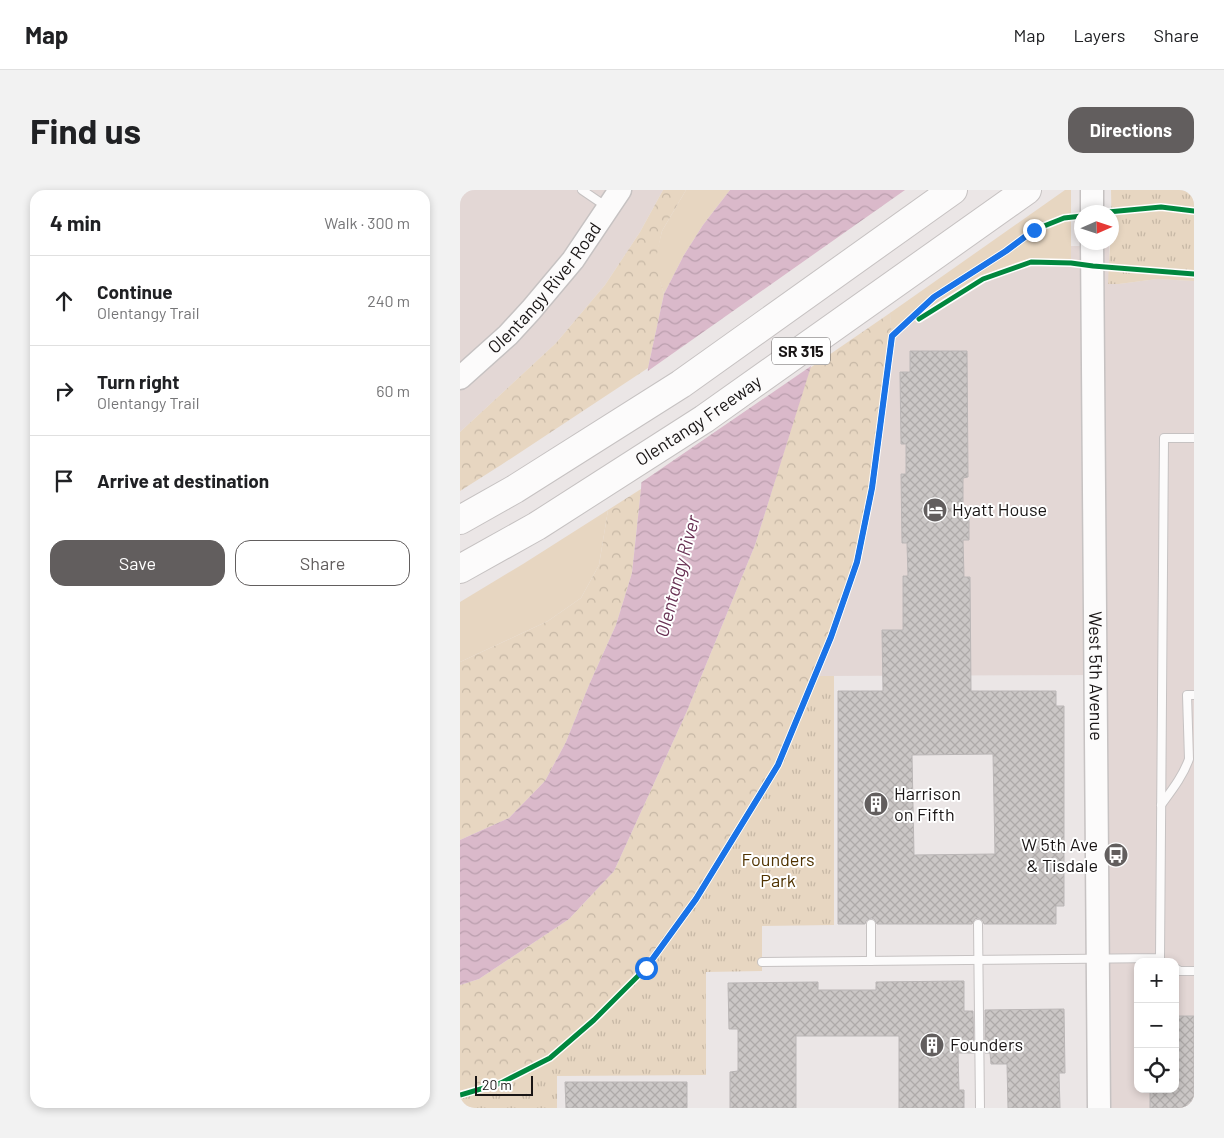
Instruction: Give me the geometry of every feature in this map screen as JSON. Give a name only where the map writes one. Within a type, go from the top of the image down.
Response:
[{"type":"highway","name":"SR 315","points":[[460,520],[515,489],[680,384],[953,190]]},
{"type":"highway","name":"Olentangy Freeway","points":[[460,569],[537,526],[704,419],[1027,190]]},
{"type":"main road","points":[[1092,190],[1092,205]]},
{"type":"main road","name":"Olentangy River Road","points":[[460,378],[508,335],[531,310],[573,260],[615,199]]},
{"type":"main road","name":"West 5th Avenue","points":[[1092,250],[1100,1108]]},
{"type":"lane","points":[[582,190],[615,199]]},
{"type":"lane","points":[[1163,958],[1161,805],[1164,438],[1194,438]]},
{"type":"lane","points":[[1161,805],[1178,781],[1189,759],[1188,695],[1194,695]]},
{"type":"lane","points":[[871,924],[871,961]]},
{"type":"lane","points":[[978,924],[980,1108]]},
{"type":"lane","points":[[762,962],[1134,960]]},
{"type":"lane","points":[[1179,970],[1194,971]]},
{"type":"shaded area","points":[[460,190],[663,190],[640,232],[605,285],[556,343],[460,432]]},
{"type":"shaded area","points":[[1069,246],[1074,246],[1074,250],[1109,250],[1109,284],[1157,279],[1194,281],[1194,1108],[1099,1108],[1096,675],[815,676],[831,637],[857,562],[892,336],[890,313]]},
{"type":"green space","points":[[663,190],[686,190],[662,231],[655,263],[664,294],[648,368],[460,491],[460,432],[556,343],[605,285],[640,232]]},
{"type":"green space","points":[[686,190],[730,190],[703,225],[684,255],[664,294],[654,263],[662,231]]},
{"type":"green space","points":[[1065,190],[1071,190],[1071,263],[1031,263],[983,279],[892,336],[890,313]]},
{"type":"green space","points":[[1111,190],[1194,190],[1194,281],[1157,279],[1108,284],[1110,250],[1119,250],[1119,205],[1111,205]]},
{"type":"green space","points":[[890,313],[892,336],[872,488],[857,562],[831,637],[778,765],[696,899],[646,968],[594,1020],[550,1058],[501,1083],[460,1095],[460,985],[479,979],[569,919],[614,871],[687,711],[755,545],[810,368]]},
{"type":"green space","points":[[641,489],[632,573],[616,625],[566,742],[545,781],[509,818],[460,840],[460,662],[548,621],[581,598],[599,565],[608,510]]},
{"type":"green space","points":[[608,510],[599,565],[581,598],[548,621],[460,662],[460,602]]},
{"type":"green space","name":"Founders Park","points":[[815,676],[834,676],[834,925],[762,926],[762,971],[706,972],[706,1075],[557,1076],[557,1108],[460,1108],[460,1095],[501,1083],[550,1058],[594,1020],[646,968],[696,899],[778,765]]},
{"type":"water","name":"Olentangy River","points":[[730,190],[948,190],[840,274],[755,545],[687,711],[614,871],[569,919],[479,979],[460,985],[460,840],[509,818],[545,781],[566,742],[616,625],[632,573],[641,489],[648,368],[664,294],[684,255],[703,225]]},
{"type":"pier","points":[[905,190],[951,190],[842,275],[814,364],[639,484],[645,373]]},
{"type":"building","name":"Harrison on Fifth","points":[[910,351],[967,351],[968,477],[963,478],[963,518],[969,518],[969,540],[963,540],[964,577],[970,577],[971,691],[1056,691],[1056,706],[1064,706],[1064,906],[1056,906],[1056,924],[984,924],[978,918],[972,924],[877,924],[871,918],[865,924],[838,924],[838,691],[883,691],[882,630],[903,630],[903,576],[908,576],[907,543],[902,543],[901,474],[906,474],[906,444],[901,444],[900,372],[910,372]],"holes":[[[993,754],[995,854],[914,855],[912,755]]]},
{"type":"building","name":"Founders","points":[[964,981],[964,1011],[973,1011],[974,1053],[958,1053],[959,1090],[964,1090],[964,1108],[899,1108],[899,1036],[796,1036],[796,1108],[730,1108],[730,1072],[738,1071],[738,1029],[729,1029],[728,983],[818,982],[818,990],[876,990],[876,982]]},
{"type":"building","name":"Founders","points":[[1064,1009],[1065,1073],[1059,1073],[1060,1108],[1008,1108],[1007,1064],[991,1064],[990,1053],[985,1053],[985,1010]]},
{"type":"building","points":[[1179,1016],[1194,1016],[1194,1108],[1150,1108],[1150,1093],[1179,1093]]},
{"type":"building","points":[[565,1082],[687,1082],[687,1108],[566,1108]]},
{"type":"cycle path","points":[[1119,211],[1161,207],[1194,211]]},
{"type":"cycle path","points":[[460,1095],[501,1083],[550,1058],[594,1020],[646,968],[696,899],[778,765],[831,637],[857,562],[872,488],[892,336],[934,297],[1006,251],[1034,230],[1064,218],[1074,217]]},
{"type":"cycle path","points":[[919,319],[983,279],[1031,262],[1071,263],[1194,274]]},
{"type":"place","name":"Hyatt House","points":[[935,510]]},
{"type":"place","name":"Harrison on Fifth","points":[[876,804]]},
{"type":"place","name":"W 5th Ave & Tisdale","points":[[1116,855]]},
{"type":"place","name":"Founders","points":[[932,1045]]},
{"type":"route","points":[[646,968],[696,899],[778,765],[831,637],[857,562],[872,488],[892,336],[934,297],[1006,251],[1034,230]]}]
